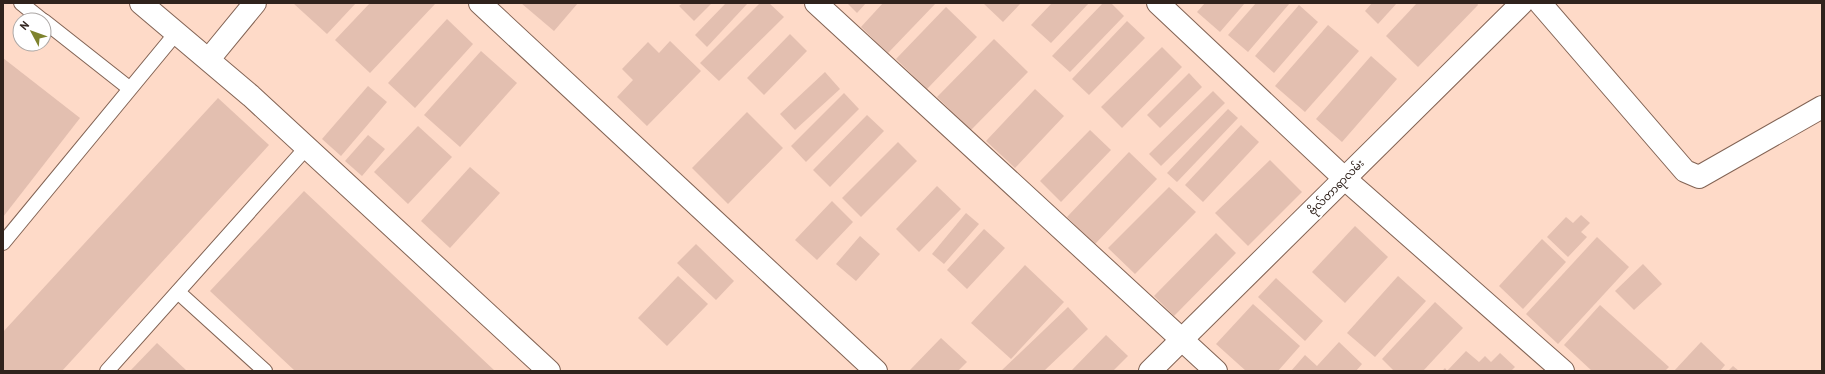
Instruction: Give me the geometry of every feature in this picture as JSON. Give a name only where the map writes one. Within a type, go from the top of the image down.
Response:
[{"type":"street","points":[[141,3],[209,59],[307,147],[549,371]]},
{"type":"street","points":[[209,59],[255,3]]},
{"type":"street","points":[[480,3],[876,371]]},
{"type":"street","points":[[816,3],[1216,371]]},
{"type":"street","points":[[1158,3],[1344,178],[1563,371]]},
{"type":"street","name":"ဗိုလ်တာရာလမ်း","points":[[1150,371],[1522,3]]},
{"type":"street","points":[[1540,3],[1685,171],[1699,177],[1822,107]]},
{"type":"lane","points":[[21,3],[32,12]]},
{"type":"lane","points":[[52,28],[130,88]]},
{"type":"lane","points":[[3,243],[177,32]]},
{"type":"lane","points":[[107,371],[307,147]]},
{"type":"lane","points":[[178,292],[265,371]]},
{"type":"building","points":[[293,3],[356,3],[327,34]]},
{"type":"building","points":[[370,3],[435,4],[370,73],[335,40]]},
{"type":"building","points":[[521,3],[578,3],[554,31]]},
{"type":"building","points":[[683,3],[712,3],[694,21],[679,6]]},
{"type":"building","points":[[726,3],[748,3],[707,47],[695,35]]},
{"type":"building","points":[[760,3],[769,3],[784,17],[719,81],[700,63]]},
{"type":"building","points":[[847,3],[866,3],[857,13]]},
{"type":"building","points":[[883,3],[936,3],[888,53],[861,27]]},
{"type":"building","points":[[983,3],[1021,3],[1003,22]]},
{"type":"building","points":[[1052,3],[1089,3],[1051,43],[1031,25]]},
{"type":"building","points":[[1103,3],[1111,3],[1124,16],[1070,72],[1052,56]]},
{"type":"building","points":[[1205,3],[1245,3],[1220,32],[1197,12]]},
{"type":"building","points":[[1256,3],[1290,3],[1248,52],[1228,35]]},
{"type":"building","points":[[1372,3],[1397,3],[1378,24],[1365,11]]},
{"type":"building","points":[[1417,3],[1477,3],[1478,5],[1418,67],[1386,36]]},
{"type":"building","points":[[1299,5],[1318,22],[1274,73],[1255,56]]},
{"type":"building","points":[[946,7],[977,37],[927,89],[896,59]]},
{"type":"building","points":[[447,19],[473,44],[415,108],[388,83]]},
{"type":"building","points":[[1127,21],[1145,38],[1089,95],[1072,79]]},
{"type":"building","points":[[1328,25],[1359,51],[1305,112],[1275,86]]},
{"type":"building","points":[[790,34],[807,51],[764,95],[747,78]]},
{"type":"building","points":[[994,39],[1028,72],[971,130],[937,97]]},
{"type":"building","points":[[670,41],[701,71],[647,126],[617,97],[633,80],[622,69],[648,42],[659,53]]},
{"type":"building","points":[[1162,47],[1182,67],[1122,128],[1101,107]]},
{"type":"building","points":[[481,51],[517,83],[460,147],[424,115]]},
{"type":"building","points":[[1371,56],[1397,79],[1342,142],[1316,119]]},
{"type":"building","points":[[3,58],[80,118],[3,217]]},
{"type":"building","points":[[825,72],[840,89],[795,130],[780,114]]},
{"type":"building","points":[[1189,73],[1202,87],[1160,128],[1147,115]]},
{"type":"building","points":[[368,86],[387,102],[341,156],[322,139]]},
{"type":"building","points":[[1035,89],[1064,116],[1015,168],[986,141]]},
{"type":"building","points":[[1213,91],[1225,103],[1161,166],[1149,154]]},
{"type":"building","points":[[844,93],[859,109],[806,162],[791,146]]},
{"type":"building","points":[[218,98],[269,145],[62,371],[3,371],[3,332]]},
{"type":"building","points":[[1228,109],[1238,118],[1177,182],[1167,173]]},
{"type":"building","points":[[747,112],[783,148],[728,204],[692,168]]},
{"type":"building","points":[[867,115],[884,131],[830,187],[813,170]]},
{"type":"building","points":[[1241,125],[1259,142],[1203,202],[1185,185]]},
{"type":"building","points":[[418,126],[452,157],[408,204],[374,172]]},
{"type":"building","points":[[1090,130],[1111,150],[1061,202],[1040,181]]},
{"type":"building","points":[[368,135],[385,149],[362,176],[345,161]]},
{"type":"building","points":[[898,142],[917,161],[861,217],[842,198]]},
{"type":"building","points":[[1129,152],[1157,179],[1095,244],[1067,217]]},
{"type":"building","points":[[1270,160],[1302,192],[1248,246],[1215,213]]},
{"type":"building","points":[[470,167],[500,193],[450,248],[421,221]]},
{"type":"building","points":[[937,186],[961,209],[919,252],[896,229]]},
{"type":"building","points":[[1169,187],[1196,212],[1135,274],[1108,248]]},
{"type":"building","points":[[304,191],[495,371],[295,371],[210,291]]},
{"type":"building","points":[[832,201],[853,222],[817,260],[795,240]]},
{"type":"building","points":[[966,213],[979,224],[944,264],[932,254]]},
{"type":"building","points":[[1581,215],[1590,223],[1581,232],[1587,237],[1568,257],[1547,237],[1566,217],[1573,223]]},
{"type":"building","points":[[1355,226],[1388,257],[1345,303],[1312,272]]},
{"type":"building","points":[[984,229],[1005,248],[967,289],[947,270]]},
{"type":"building","points":[[1216,233],[1236,253],[1174,316],[1154,296]]},
{"type":"building","points":[[860,236],[880,254],[856,281],[836,264]]},
{"type":"building","points":[[1597,237],[1629,267],[1558,344],[1526,314]]},
{"type":"building","points":[[1542,239],[1566,262],[1523,309],[1499,286]]},
{"type":"building","points":[[696,244],[734,281],[716,300],[677,263]]},
{"type":"building","points":[[1643,264],[1662,284],[1634,310],[1615,291]]},
{"type":"building","points":[[1025,265],[1064,302],[1011,359],[971,323]]},
{"type":"building","points":[[678,276],[708,304],[667,346],[638,318]]},
{"type":"building","points":[[1398,276],[1426,301],[1375,357],[1347,333]]},
{"type":"building","points":[[1276,278],[1323,321],[1305,341],[1258,297]]},
{"type":"building","points":[[1435,302],[1463,328],[1423,371],[1394,371],[1382,359]]},
{"type":"building","points":[[1253,304],[1300,346],[1278,371],[1246,371],[1216,344]]},
{"type":"building","points":[[1600,305],[1669,367],[1665,371],[1592,371],[1564,345]]},
{"type":"building","points":[[1068,307],[1088,329],[1044,371],[1001,371]]},
{"type":"building","points":[[1106,335],[1128,356],[1113,371],[1071,371]]},
{"type":"building","points":[[941,338],[967,362],[958,371],[909,371]]},
{"type":"building","points":[[1339,342],[1362,364],[1356,371],[1291,371],[1305,355],[1317,366]]},
{"type":"building","points":[[1701,342],[1725,365],[1720,371],[1674,371]]},
{"type":"building","points":[[157,343],[187,371],[130,371]]},
{"type":"building","points":[[1466,351],[1479,362],[1485,356],[1491,362],[1500,353],[1515,367],[1511,371],[1447,371]]},
{"type":"building","points":[[1733,366],[1739,371],[1728,371]]}]
